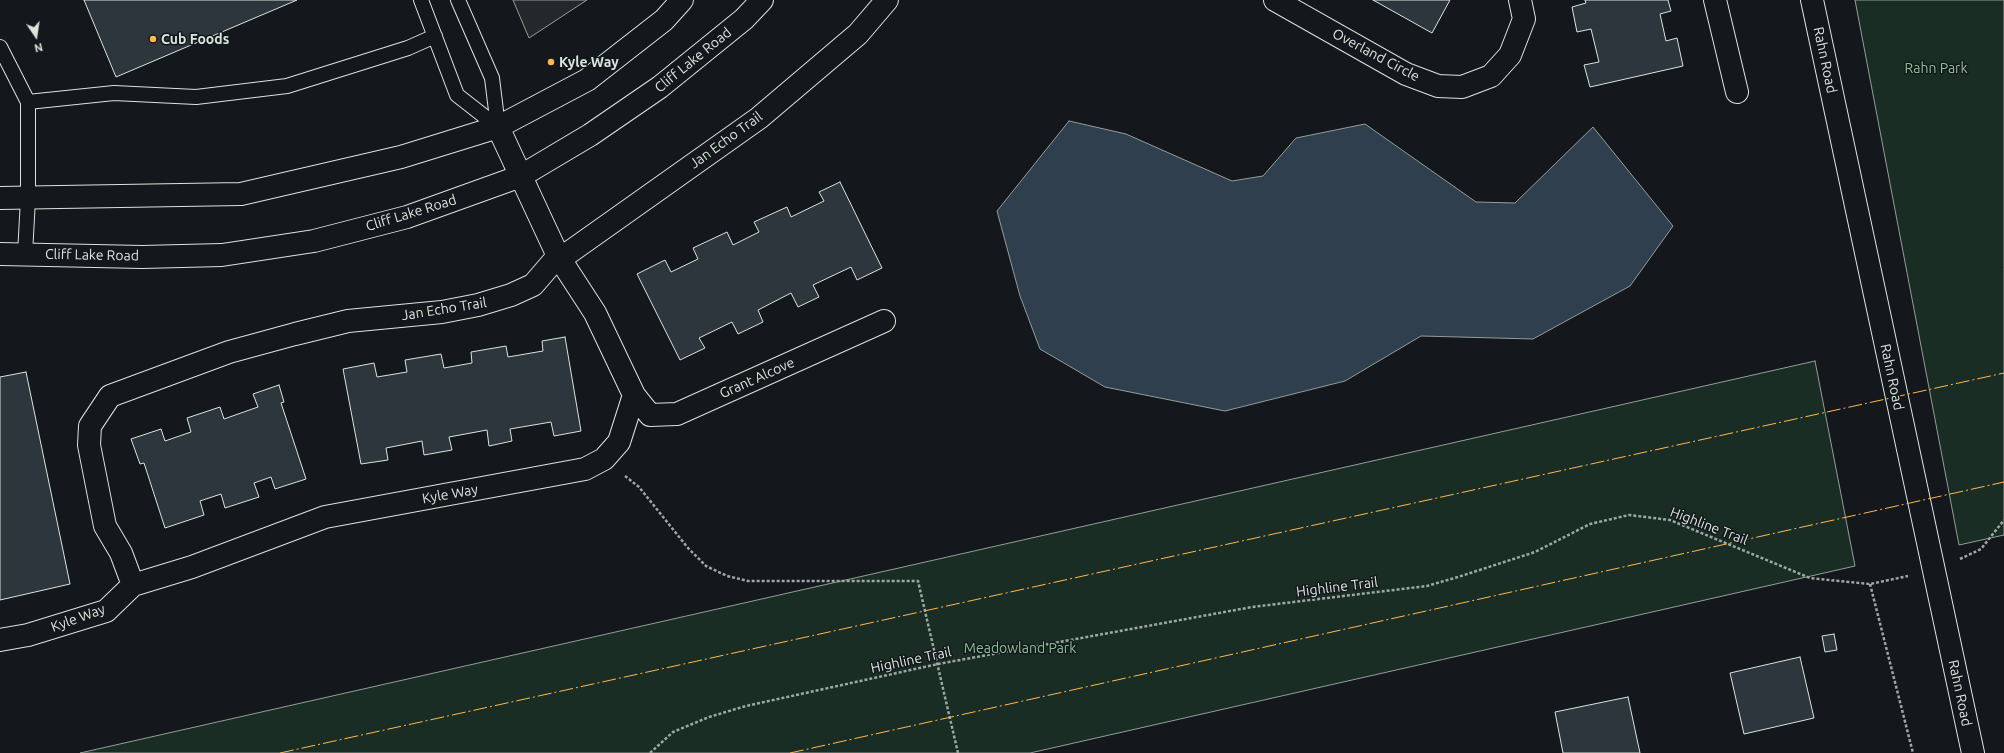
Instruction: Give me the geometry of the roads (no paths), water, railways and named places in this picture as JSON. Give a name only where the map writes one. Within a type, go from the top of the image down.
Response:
[{"type":"street","points":[[0,198],[28,199],[241,194],[400,157],[498,128],[587,80],[664,20],[682,0]]},
{"type":"street","name":"Cliff Lake Road","points":[[0,254],[142,257],[222,255],[314,241],[407,217],[520,176],[590,135],[660,88],[744,19],[762,0]]},
{"type":"street","name":"Jan Echo Trail","points":[[133,585],[121,553],[105,526],[89,445],[90,426],[110,396],[229,352],[303,332],[348,322],[442,312],[478,305],[533,286],[558,256],[567,254],[759,118],[858,34],[887,0]]},
{"type":"street","name":"Overland Circle","points":[[1275,0],[1406,74],[1438,86],[1462,87],[1491,76],[1510,55],[1524,19],[1520,0]]},
{"type":"street","points":[[1715,0],[1737,92]]},
{"type":"street","name":"Rahn Road","points":[[1812,0],[1973,753]]},
{"type":"street","points":[[498,128],[558,256],[595,313],[634,395]]},
{"type":"street","name":"Grant Alcove","points":[[634,395],[650,415],[677,414],[884,320]]},
{"type":"street","name":"Kyle Way","points":[[0,640],[28,635],[106,611],[133,585],[192,567],[325,517],[585,469],[604,459],[619,442],[634,395]]},
{"type":"lane","points":[[421,0],[457,95],[498,128]]},
{"type":"lane","points":[[458,0],[492,78],[498,128]]},
{"type":"lane","points":[[28,102],[114,93],[196,97],[287,86],[408,48],[435,36]]},
{"type":"lane","points":[[0,47],[28,102],[28,199],[25,254]]},
{"type":"water","points":[[1069,121],[1126,134],[1232,181],[1263,176],[1296,138],[1365,124],[1476,202],[1515,203],[1593,127],[1673,226],[1630,286],[1533,339],[1421,336],[1345,381],[1225,411],[1105,387],[1040,349],[1020,296],[997,211]]},
{"type":"place","name":"Cub Foods","points":[[153,39]]},
{"type":"place","name":"Kyle Way","points":[[551,62]]},
{"type":"park label","name":"Rahn Park","points":[[1936,68]]},
{"type":"park label","name":"Meadowland Park","points":[[1020,648]]}]
